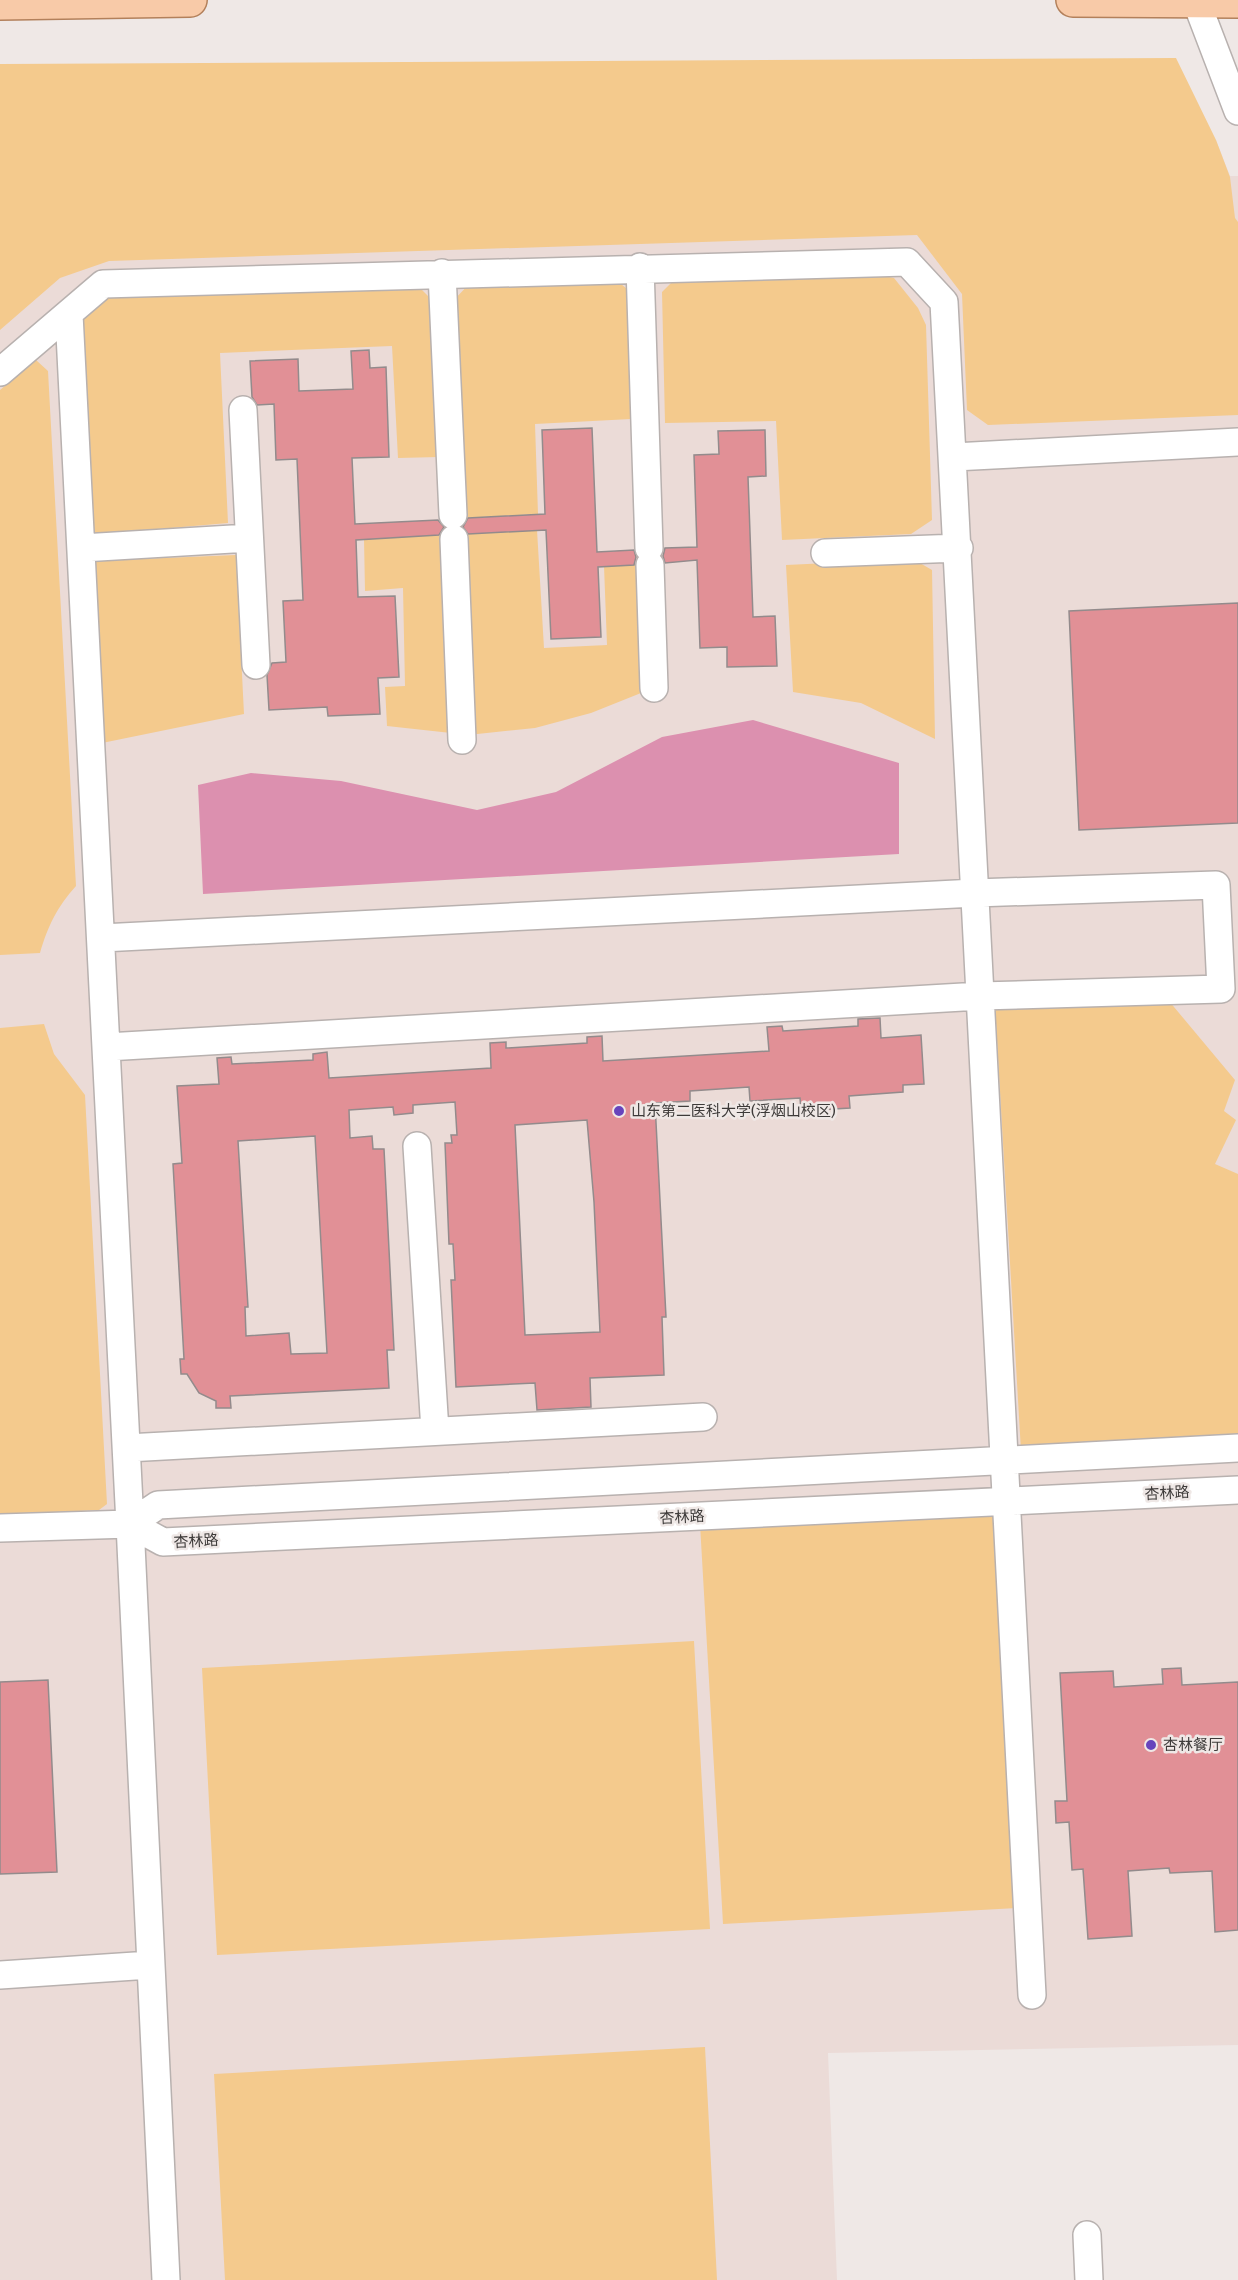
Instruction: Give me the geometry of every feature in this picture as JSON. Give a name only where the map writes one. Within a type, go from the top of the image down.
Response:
[{"type":"main road","points":[[0,3],[190,0]]},
{"type":"main road","points":[[1073,0],[1238,1]]},
{"type":"street","points":[[1196,1],[1238,111]]},
{"type":"street","points":[[0,372],[103,284],[640,267],[907,262],[944,302],[959,548],[1032,1995]]},
{"type":"street","points":[[640,267],[654,688]]},
{"type":"street","points":[[442,273],[462,740]]},
{"type":"street","points":[[69,314],[102,938],[166,2280]]},
{"type":"street","points":[[243,410],[256,665]]},
{"type":"street","points":[[954,457],[1238,442]]},
{"type":"street","points":[[82,548],[249,538]]},
{"type":"street","points":[[825,553],[959,548]]},
{"type":"street","points":[[102,938],[975,893],[1216,885],[1221,988],[980,996],[107,1047]]},
{"type":"street","points":[[417,1146],[435,1431]]},
{"type":"street","points":[[127,1448],[703,1417]]},
{"type":"street","points":[[0,1528],[130,1524],[158,1505],[1238,1448]]},
{"type":"street","name":"杏林路","points":[[130,1524],[163,1542],[1238,1490]]},
{"type":"street","points":[[0,1975],[150,1965]]},
{"type":"street","points":[[1087,2235],[1089,2280]]},
{"type":"shaded area","points":[[1176,58],[1216,140],[1230,177],[1235,218],[1238,222],[1238,415],[988,425],[967,410],[962,294],[917,235],[109,261],[60,278],[0,330],[0,64]]},
{"type":"shaded area","name":"山东第二医科大学(浮烟山校区)","points":[[1216,140],[1230,176],[1238,176],[1238,2045],[828,2053],[837,2280],[0,2280],[0,159]]},
{"type":"shaded area","points":[[869,273],[894,278],[918,308],[926,325],[932,520],[911,534],[782,540],[776,421],[665,423],[662,292],[676,278]]},
{"type":"shaded area","points":[[612,277],[631,292],[631,419],[535,424],[538,514],[461,518],[453,301],[471,282]]},
{"type":"shaded area","points":[[418,286],[434,302],[439,457],[398,458],[392,346],[220,353],[228,523],[90,535],[78,320],[106,297]]},
{"type":"shaded area","points":[[36,360],[48,371],[76,886],[54,917],[40,953],[0,955],[0,390]]},
{"type":"shaded area","points":[[537,530],[544,648],[607,645],[604,566],[639,564],[641,693],[591,713],[535,728],[468,735],[462,534]]},
{"type":"shaded area","points":[[441,535],[451,733],[387,726],[385,687],[405,686],[403,588],[365,591],[364,539]]},
{"type":"shaded area","points":[[236,555],[244,714],[102,743],[93,561]]},
{"type":"shaded area","points":[[913,559],[932,570],[935,739],[861,703],[793,692],[786,565]]},
{"type":"shaded area","points":[[753,720],[899,763],[899,854],[203,894],[198,785],[251,773],[341,781],[477,810],[556,792],[662,737]]},
{"type":"shaded area","points":[[1169,1001],[1235,1080],[1224,1111],[1236,1120],[1215,1164],[1238,1174],[1238,1441],[1021,1451],[995,1006]]},
{"type":"shaded area","points":[[44,1024],[54,1054],[85,1095],[107,1504],[99,1510],[0,1515],[0,1028]]},
{"type":"shaded area","points":[[995,1507],[1017,1908],[723,1924],[700,1524]]},
{"type":"shaded area","points":[[694,1641],[710,1929],[217,1955],[202,1668]]},
{"type":"shaded area","points":[[705,2047],[717,2280],[225,2280],[214,2074]]},
{"type":"building","points":[[369,350],[370,368],[386,367],[389,457],[352,458],[355,524],[438,520],[444,527],[439,535],[356,540],[358,597],[395,596],[399,677],[378,678],[380,714],[328,716],[327,707],[269,710],[267,675],[272,663],[286,662],[283,601],[303,600],[297,459],[276,460],[274,404],[257,405],[252,397],[250,361],[298,359],[299,391],[353,389],[351,351]]},
{"type":"building","points":[[592,428],[597,552],[634,550],[636,557],[634,565],[598,567],[601,637],[551,639],[546,530],[468,534],[463,527],[468,518],[545,514],[542,430]]},
{"type":"building","points":[[765,430],[766,476],[748,477],[753,617],[775,616],[777,666],[727,667],[727,647],[700,648],[697,560],[665,563],[663,556],[665,548],[697,547],[694,455],[719,454],[718,431]]},
{"type":"building","points":[[1238,603],[1238,823],[1079,830],[1069,611]]},
{"type":"building","points":[[880,1018],[881,1038],[921,1035],[924,1084],[903,1085],[903,1092],[849,1096],[850,1108],[801,1111],[800,1098],[750,1101],[749,1087],[690,1091],[690,1101],[655,1103],[666,1317],[662,1317],[664,1375],[590,1378],[591,1407],[537,1410],[535,1383],[456,1387],[451,1280],[455,1280],[453,1244],[449,1244],[445,1143],[452,1143],[451,1135],[457,1135],[455,1102],[413,1105],[413,1113],[394,1115],[393,1107],[349,1110],[350,1138],[372,1136],[373,1149],[384,1149],[394,1350],[387,1350],[389,1388],[230,1396],[231,1408],[216,1408],[216,1401],[199,1393],[187,1374],[181,1374],[180,1359],[184,1359],[173,1164],[182,1163],[177,1086],[219,1084],[217,1058],[231,1057],[232,1064],[313,1060],[313,1054],[327,1052],[329,1078],[491,1068],[490,1043],[506,1042],[506,1048],[587,1043],[587,1037],[602,1036],[603,1061],[769,1051],[767,1027],[782,1026],[783,1031],[858,1026],[858,1019]],"holes":[[[587,1120],[594,1202],[600,1332],[525,1335],[515,1125]],[[315,1136],[327,1353],[291,1354],[289,1333],[246,1336],[245,1307],[248,1307],[238,1141]]]},
{"type":"building","name":"杏林餐厅","points":[[1181,1668],[1182,1685],[1238,1682],[1238,1930],[1215,1932],[1212,1871],[1170,1873],[1169,1868],[1128,1871],[1132,1936],[1088,1939],[1083,1869],[1072,1870],[1069,1822],[1056,1823],[1055,1801],[1067,1801],[1060,1673],[1113,1671],[1114,1687],[1163,1684],[1162,1669]]},
{"type":"building","points":[[48,1680],[57,1872],[0,1874],[0,1682]]},
{"type":"place","name":"山东第二医科大学(浮烟山校区)","points":[[619,1111]]},
{"type":"place","name":"杏林餐厅","points":[[1151,1745]]}]
